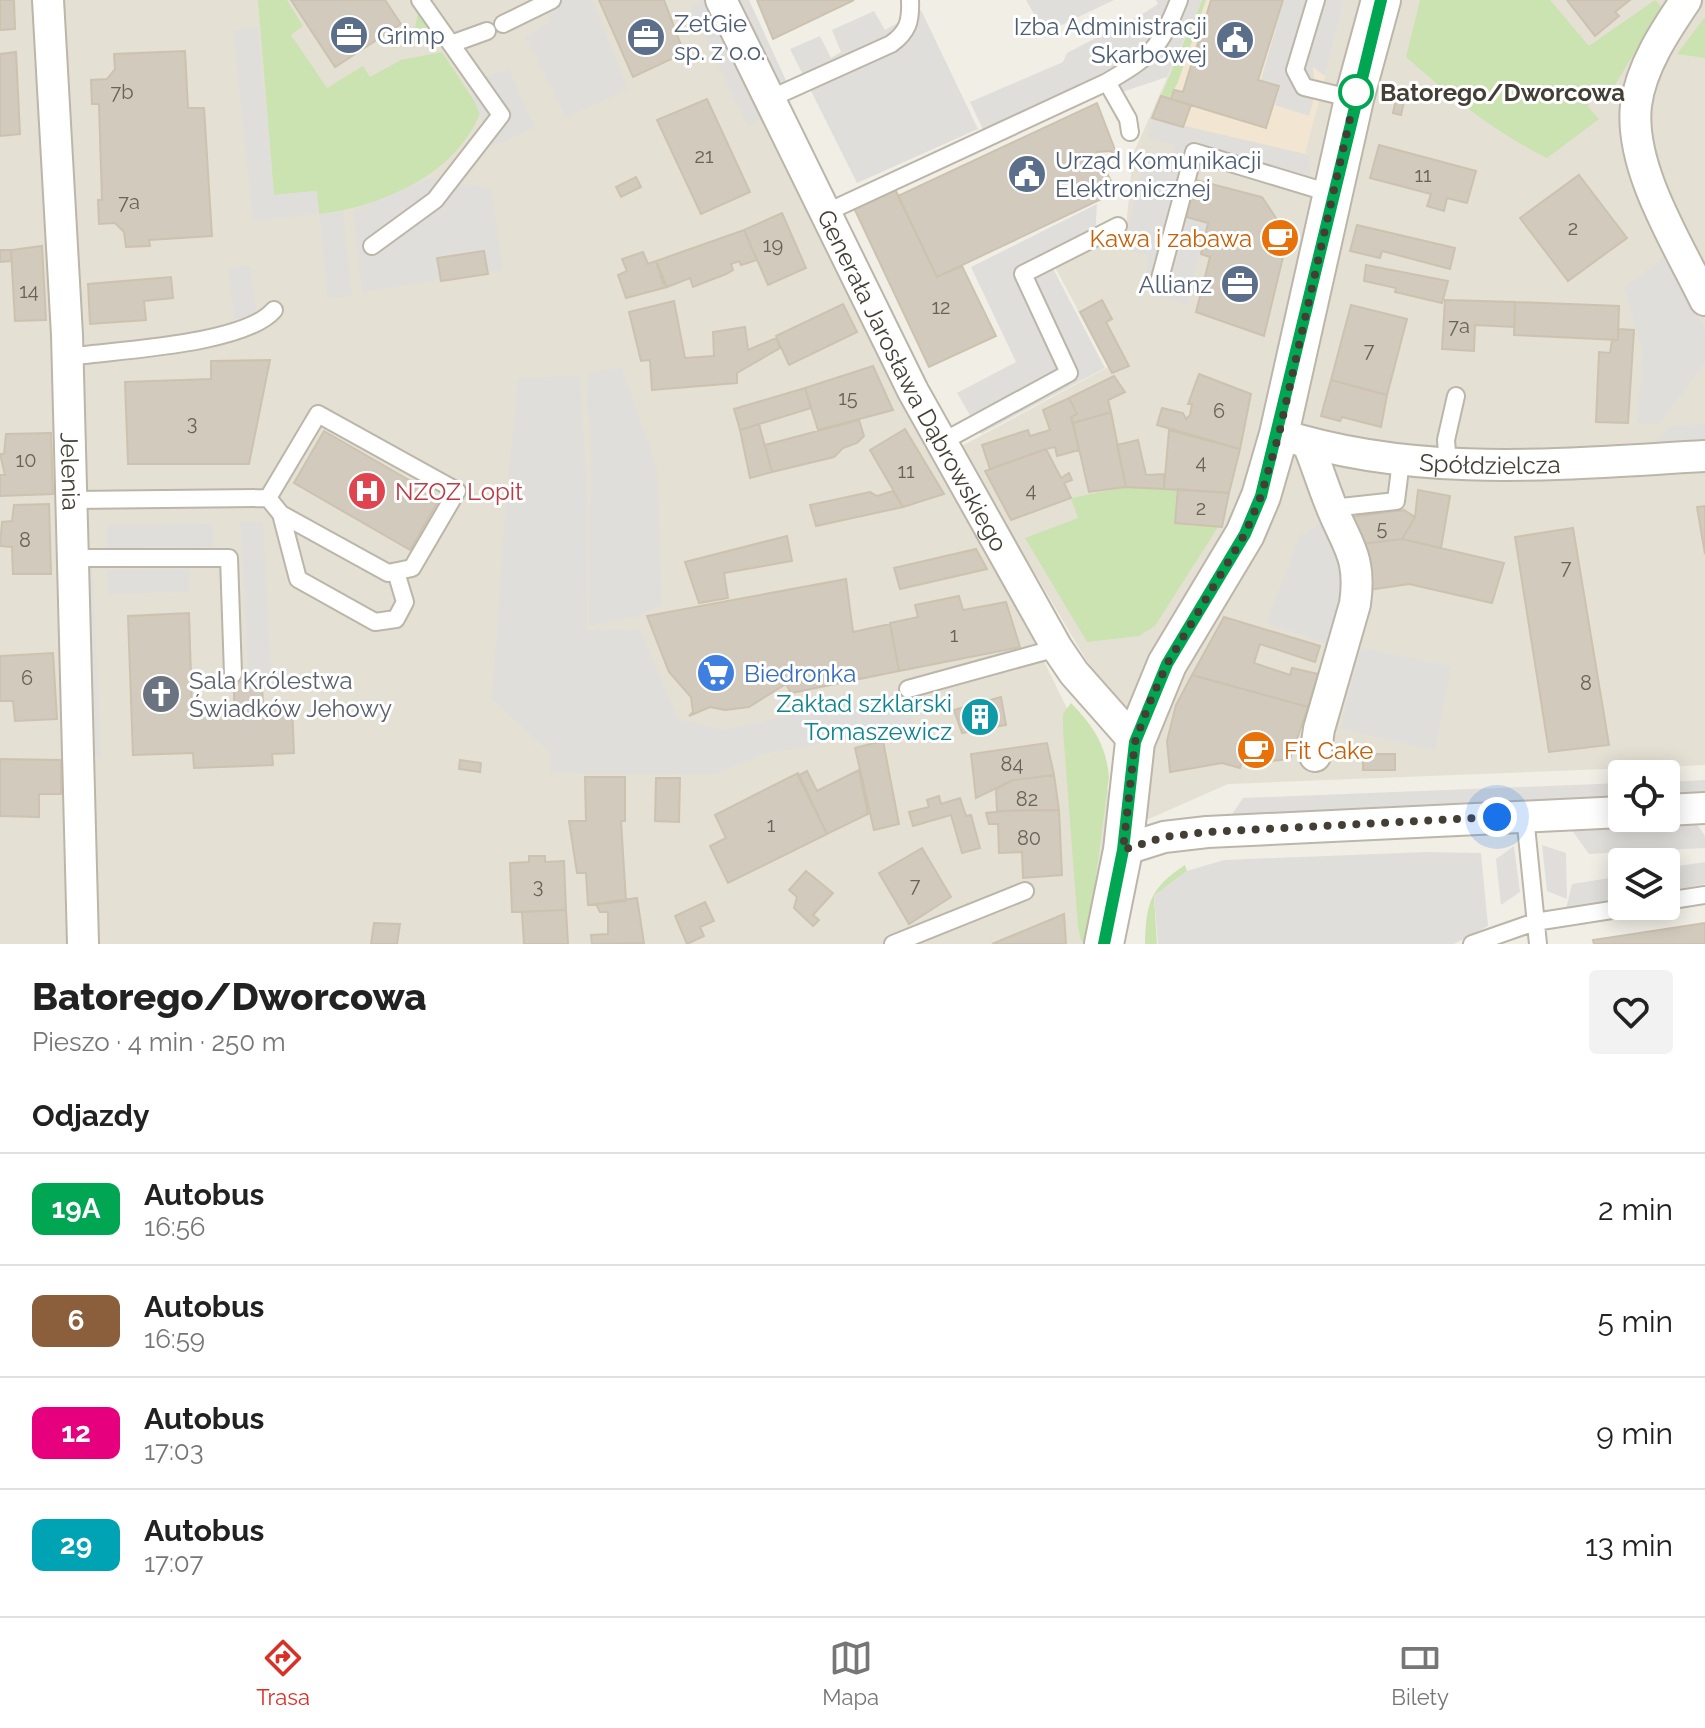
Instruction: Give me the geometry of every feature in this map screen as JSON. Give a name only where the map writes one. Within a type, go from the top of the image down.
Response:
[{"type":"street","name":"Jelenia","points":[[48,0],[68,357],[83,944]]},
{"type":"street","name":"Generała Jarosława Dąbrowskiego","points":[[721,0],[823,214],[942,442],[1057,648],[1074,673],[1135,742]]},
{"type":"street","points":[[1104,944],[1123,850],[1135,742],[1167,664],[1245,534],[1261,496],[1294,439],[1333,194],[1354,99],[1381,0]]},
{"type":"street","points":[[1686,0],[1665,30],[1645,75],[1636,106],[1637,129],[1644,173],[1702,285]]},
{"type":"street","points":[[1294,439],[1354,549],[1358,583],[1355,604],[1319,729],[1315,756]]},
{"type":"street","name":"Spółdzielcza","points":[[1294,439],[1401,461],[1448,465],[1516,467],[1705,456]]},
{"type":"street","points":[[1680,809],[1705,808]]},
{"type":"street","points":[[1123,850],[1164,837],[1207,832],[1608,813]]},
{"type":"lane","points":[[372,246],[435,200],[501,115],[420,0]]},
{"type":"lane","points":[[451,44],[495,28],[552,0]]},
{"type":"lane","points":[[767,100],[891,44],[905,34],[911,16],[910,0]]},
{"type":"lane","points":[[823,214],[1107,82],[1147,59],[1166,33],[1179,0]]},
{"type":"lane","points":[[1316,0],[1295,70],[1304,87],[1354,99]]},
{"type":"lane","points":[[1107,82],[1128,119],[1130,132]]},
{"type":"lane","points":[[1159,282],[1194,152],[1333,194]]},
{"type":"lane","points":[[942,442],[1069,373],[1023,274],[1118,226]]},
{"type":"lane","points":[[68,357],[197,341],[256,325],[274,310]]},
{"type":"lane","points":[[1448,465],[1446,440],[1456,396]]},
{"type":"lane","points":[[318,414],[457,491],[412,568],[388,573],[281,514],[268,498],[318,414]]},
{"type":"lane","points":[[1332,508],[1396,501],[1401,461]]},
{"type":"lane","points":[[72,500],[268,498]]},
{"type":"lane","points":[[281,514],[298,579],[375,622],[396,619],[405,602],[396,572]]},
{"type":"lane","points":[[73,558],[229,558],[233,674]]},
{"type":"lane","points":[[908,689],[1057,648]]},
{"type":"lane","points":[[1525,816],[1538,944]]},
{"type":"lane","points":[[893,944],[1025,891]]},
{"type":"lane","points":[[1680,899],[1705,895]]},
{"type":"lane","points":[[1472,944],[1535,922],[1608,911]]},
{"type":"shaded area","points":[[0,0],[726,0],[811,188],[1126,828],[1135,742],[960,447],[1108,367],[1054,265],[1126,228],[1133,154],[1202,0],[1705,0],[1705,765],[1680,766],[1680,760],[1608,760],[1608,769],[1228,784],[1126,829],[1102,944],[0,944]]},
{"type":"shaded area","points":[[552,0],[592,0],[628,89],[566,118],[525,37],[551,21],[542,5]]},
{"type":"shaded area","points":[[703,0],[749,0],[790,89],[772,114],[748,126],[690,7]]},
{"type":"shaded area","points":[[1026,0],[1114,0],[1045,33]]},
{"type":"shaded area","points":[[1156,0],[1202,0],[1167,77],[1116,94],[1107,82],[987,138],[970,102],[1063,62],[1067,53],[1144,13],[1158,4]]},
{"type":"shaded area","points":[[1203,0],[1345,0],[1305,154],[1152,118]]},
{"type":"shaded area","points":[[1284,0],[1345,0],[1325,76],[1313,67],[1315,94],[1309,116],[1275,105],[1280,86],[1261,80]]},
{"type":"shaded area","points":[[921,10],[978,129],[857,183],[790,49],[820,36],[831,58],[841,52],[832,30],[874,11],[885,30]]},
{"type":"shaded area","points":[[258,26],[274,195],[317,191],[319,214],[253,221],[233,30]]},
{"type":"shaded area","points":[[509,69],[535,127],[493,147],[467,83]]},
{"type":"shaded area","points":[[1153,119],[1309,155],[1311,187],[1194,152],[1183,216],[1208,223],[1187,305],[1150,294],[1144,281],[1149,256],[1124,249],[1145,151],[1172,157],[1175,145],[1147,138]]},
{"type":"shaded area","points":[[430,178],[491,189],[503,270],[362,292],[353,211]]},
{"type":"shaded area","points":[[1097,204],[1095,237],[1049,261],[1105,368],[981,434],[957,393],[1016,362],[971,267]]},
{"type":"shaded area","points":[[343,211],[352,296],[328,299],[319,214]]},
{"type":"shaded area","points":[[1668,254],[1705,330],[1705,363],[1659,424],[1637,423],[1643,353],[1624,288]]},
{"type":"shaded area","points":[[250,266],[257,316],[234,319],[228,269]]},
{"type":"shaded area","points":[[622,367],[657,469],[662,605],[639,616],[589,626],[591,430],[586,403],[589,373]]},
{"type":"shaded area","points":[[580,376],[587,491],[587,630],[640,629],[678,719],[723,730],[908,689],[914,727],[764,754],[716,774],[551,773],[550,752],[492,700],[505,512],[518,378]]},
{"type":"shaded area","points":[[1705,424],[1705,456],[1641,460],[1670,426]]},
{"type":"shaded area","points":[[1335,514],[1354,549],[1343,649],[1266,623],[1300,536]]},
{"type":"shaded area","points":[[263,522],[271,678],[249,679],[240,523]]},
{"type":"shaded area","points":[[213,524],[214,547],[107,548],[107,525]]},
{"type":"shaded area","points":[[73,558],[92,558],[101,757],[79,757]]},
{"type":"shaded area","points":[[189,569],[189,592],[108,594],[107,570]]},
{"type":"shaded area","points":[[1360,648],[1451,666],[1435,751],[1340,728]]},
{"type":"shaded area","points":[[1705,780],[1705,802],[1680,803],[1680,781]]},
{"type":"shaded area","points":[[1608,784],[1608,806],[1228,820],[1243,798]]},
{"type":"shaded area","points":[[1697,824],[1705,836],[1705,848],[1608,848],[1608,853],[1589,854],[1571,829],[1608,828],[1608,832],[1680,832],[1680,825]]},
{"type":"shaded area","points":[[1542,845],[1566,853],[1567,899],[1547,891]]},
{"type":"shaded area","points":[[1514,846],[1520,892],[1501,905],[1496,859]]},
{"type":"shaded area","points":[[1426,852],[1481,853],[1488,926],[1454,944],[1158,944],[1154,896],[1187,871],[1224,860]]},
{"type":"shaded area","points":[[1705,862],[1705,884],[1680,888],[1680,866]]},
{"type":"shaded area","points":[[1608,878],[1608,902],[1566,909],[1572,884]]},
{"type":"green space","points":[[258,0],[287,0],[303,26],[291,35],[327,88],[363,66],[370,77],[401,60],[442,52],[481,111],[470,133],[454,153],[415,184],[368,204],[319,214],[316,191],[274,195]]},
{"type":"green space","points":[[1202,0],[1206,0],[1178,82],[1169,99],[1161,96]]},
{"type":"green space","points":[[1420,0],[1550,0],[1589,46],[1655,0],[1662,7],[1615,85],[1592,84],[1588,107],[1599,119],[1547,158],[1473,112],[1406,57]]},
{"type":"green space","points":[[418,13],[434,40],[393,48],[414,33]]},
{"type":"green space","points":[[1705,17],[1705,58],[1677,54]]},
{"type":"green space","points":[[1126,487],[1178,489],[1175,523],[1218,527],[1155,626],[1139,636],[1087,642],[1025,538],[1078,518],[1071,498]]},
{"type":"green space","points":[[1071,703],[1097,736],[1109,777],[1087,944],[1081,940],[1078,927],[1063,729],[1063,714]]},
{"type":"green space","points":[[1185,865],[1187,871],[1154,896],[1157,944],[1145,944],[1152,898],[1164,881]]},
{"type":"building","points":[[0,0],[14,0],[15,29],[0,30]]},
{"type":"building","name":"Grimp","points":[[291,0],[385,0],[401,24],[335,67]]},
{"type":"building","name":"ZetGie sp. z o.o.","points":[[599,0],[664,0],[684,53],[633,77]]},
{"type":"building","points":[[757,0],[854,0],[773,39]]},
{"type":"building","name":"Izba Administracji Skarbowej","points":[[1211,0],[1283,0],[1258,80],[1279,86],[1266,128],[1171,99],[1174,90],[1183,92]]},
{"type":"building","points":[[1567,0],[1630,0],[1615,12],[1619,16],[1595,36]]},
{"type":"building","points":[[185,51],[188,108],[204,108],[212,236],[149,240],[150,246],[126,247],[124,232],[115,223],[99,224],[98,200],[102,200],[99,104],[92,104],[91,80],[107,79],[115,69],[114,54]]},
{"type":"building","points":[[16,52],[20,134],[0,136],[0,54]]},
{"type":"building","points":[[1397,95],[1405,97],[1401,115],[1393,113]]},
{"type":"building","points":[[1161,96],[1191,105],[1183,127],[1152,118]]},
{"type":"building","points":[[707,99],[750,192],[701,214],[657,120]]},
{"type":"building","name":"Urząd Komunikacji Elektronicznej","points":[[1097,103],[1117,155],[1110,151],[1097,152],[1116,192],[937,277],[898,196]]},
{"type":"building","points":[[1379,145],[1476,171],[1467,203],[1447,198],[1444,211],[1427,206],[1431,194],[1370,178]]},
{"type":"building","points":[[1579,175],[1627,238],[1568,281],[1520,218]]},
{"type":"building","points":[[636,177],[641,187],[621,197],[616,187]]},
{"type":"building","name":"Allianz","points":[[1192,179],[1262,197],[1288,236],[1264,336],[1196,312],[1210,257],[1201,254],[1208,223],[1183,216]]},
{"type":"building","points":[[895,189],[937,277],[962,266],[996,336],[929,367],[854,208]]},
{"type":"building","points":[[782,213],[806,268],[768,285],[744,230]]},
{"type":"building","points":[[1357,225],[1455,248],[1450,269],[1382,251],[1380,258],[1350,251]]},
{"type":"building","points":[[744,230],[757,260],[741,265],[739,261],[731,264],[733,270],[693,287],[690,278],[667,287],[663,283],[656,261]]},
{"type":"building","points":[[42,246],[46,320],[15,321],[11,250]]},
{"type":"building","points":[[0,250],[11,250],[12,261],[0,262]]},
{"type":"building","points":[[484,251],[488,274],[441,281],[437,258]]},
{"type":"building","points":[[643,252],[648,264],[656,261],[667,287],[626,298],[618,275],[627,271],[622,259]]},
{"type":"building","points":[[1366,265],[1448,281],[1442,303],[1364,281]]},
{"type":"building","points":[[171,277],[173,298],[144,301],[146,320],[90,324],[88,284]]},
{"type":"building","points":[[1102,300],[1112,319],[1106,322],[1129,366],[1112,373],[1080,312]]},
{"type":"building","points":[[1445,300],[1515,302],[1514,327],[1475,325],[1474,351],[1442,349]]},
{"type":"building","points":[[674,301],[685,358],[714,356],[713,332],[745,327],[748,350],[776,338],[780,348],[737,373],[737,383],[652,390],[650,360],[641,361],[629,312]]},
{"type":"building","points":[[1515,302],[1619,306],[1618,340],[1514,335]]},
{"type":"building","points":[[843,304],[857,332],[789,365],[776,336]]},
{"type":"building","points":[[1351,305],[1407,319],[1387,395],[1331,380]]},
{"type":"building","points":[[1618,329],[1634,330],[1628,423],[1596,422],[1599,352],[1610,353],[1612,340],[1618,340]]},
{"type":"building","points":[[270,360],[249,464],[128,464],[125,382],[211,379],[211,361]]},
{"type":"building","points":[[873,366],[893,410],[818,430],[805,388]]},
{"type":"building","points":[[1199,374],[1251,394],[1240,449],[1157,425],[1162,408],[1183,413],[1186,419],[1190,415],[1192,404],[1188,404]]},
{"type":"building","points":[[1114,376],[1125,392],[1108,400],[1111,412],[1073,423],[1071,417],[1077,414],[1069,398]]},
{"type":"building","points":[[1331,380],[1387,395],[1381,427],[1342,417],[1340,421],[1321,416]]},
{"type":"building","points":[[805,388],[811,408],[740,430],[734,409]]},
{"type":"building","points":[[1069,398],[1077,414],[1071,417],[1079,450],[1057,456],[1055,447],[990,469],[982,445],[1028,430],[1030,436],[1050,430],[1043,410]]},
{"type":"building","points":[[1111,412],[1126,487],[1089,492],[1073,423]]},
{"type":"building","points":[[859,420],[864,436],[834,457],[772,472],[765,445]]},
{"type":"building","points":[[759,424],[772,472],[750,478],[740,430]]},
{"type":"building","points":[[905,429],[944,494],[903,507],[870,450]]},
{"type":"building","points":[[1169,430],[1240,449],[1229,493],[1164,489]]},
{"type":"building","name":"NZOZ Lopit","points":[[324,431],[440,498],[410,550],[294,483]]},
{"type":"building","points":[[51,433],[53,494],[0,496],[0,475],[5,475],[0,454],[4,454],[6,434]]},
{"type":"building","points":[[1138,440],[1146,475],[1164,474],[1164,489],[1126,487],[1117,445]]},
{"type":"building","points":[[1046,449],[1061,478],[1069,473],[1072,480],[1064,483],[1071,498],[1011,520],[985,471]]},
{"type":"building","points":[[1178,489],[1229,493],[1222,527],[1175,523]]},
{"type":"building","points":[[1418,490],[1450,496],[1441,548],[1402,539],[1415,517]]},
{"type":"building","points":[[893,491],[903,507],[816,526],[810,505],[870,492],[877,496]]},
{"type":"building","points":[[49,504],[51,574],[13,574],[12,547],[0,546],[2,522],[12,521],[14,505]]},
{"type":"building","points":[[1705,506],[1705,554],[1697,507]]},
{"type":"building","points":[[1404,510],[1415,517],[1402,539],[1362,544],[1351,517]]},
{"type":"building","points":[[1573,528],[1609,745],[1549,752],[1515,537]]},
{"type":"building","points":[[787,536],[792,561],[724,573],[728,598],[699,603],[685,562]]},
{"type":"building","points":[[1402,539],[1504,563],[1492,603],[1409,584],[1368,590],[1362,544]]},
{"type":"building","points":[[976,549],[987,569],[900,589],[894,568]]},
{"type":"building","points":[[846,579],[853,632],[890,624],[899,671],[791,693],[786,684],[749,707],[725,710],[710,707],[689,716],[693,712],[691,697],[669,672],[647,616]]},
{"type":"building","points":[[959,596],[963,610],[1006,602],[1020,647],[899,671],[890,623],[918,617],[915,605]]},
{"type":"building","name":"Sala Królestwa Świadków Jehowy","points":[[189,613],[192,709],[234,707],[234,682],[262,682],[263,706],[292,705],[294,753],[272,754],[273,765],[194,768],[193,753],[133,755],[128,616]]},
{"type":"building","points":[[1224,617],[1320,646],[1315,662],[1260,644],[1254,663],[1290,675],[1292,668],[1318,674],[1308,707],[1192,675]]},
{"type":"building","points":[[53,653],[57,719],[15,721],[13,701],[0,701],[0,656]]},
{"type":"building","points":[[1192,675],[1308,707],[1290,759],[1241,764],[1240,768],[1222,763],[1170,772],[1167,741],[1176,705]]},
{"type":"building","name":"Zakład szklarski Tomaszewicz","points":[[1001,697],[1006,725],[962,733],[954,710]]},
{"type":"building","points":[[883,741],[899,824],[874,830],[855,748]]},
{"type":"building","points":[[1047,743],[1054,775],[1013,780],[976,798],[971,754]]},
{"type":"building","points":[[1363,754],[1395,754],[1395,770],[1363,770]]},
{"type":"building","points":[[0,759],[61,760],[61,794],[39,794],[39,817],[0,816]]},
{"type":"building","points":[[460,760],[481,763],[480,772],[459,769]]},
{"type":"building","points":[[859,770],[868,814],[827,834],[798,776],[807,771],[817,791]]},
{"type":"building","points":[[798,773],[827,834],[728,883],[710,846],[726,838],[715,815]]},
{"type":"building","points":[[1054,775],[1059,810],[997,811],[996,789],[1013,780]]},
{"type":"building","points":[[585,777],[625,777],[625,821],[621,821],[626,901],[588,905],[586,873],[577,873],[569,821],[586,821]]},
{"type":"building","points":[[656,778],[680,778],[679,822],[655,821]]},
{"type":"building","points":[[939,796],[941,804],[960,798],[966,816],[971,815],[980,848],[962,853],[951,815],[913,826],[909,812],[929,807],[927,800]]},
{"type":"building","points":[[1059,810],[1062,875],[1023,878],[1022,852],[999,853],[998,824],[989,824],[986,813]]},
{"type":"building","points":[[922,848],[951,897],[909,924],[879,873]]},
{"type":"building","points":[[529,856],[545,856],[545,862],[564,861],[566,910],[512,912],[510,863],[529,862]]},
{"type":"building","points":[[806,871],[833,893],[813,915],[819,920],[813,926],[794,908],[797,897],[789,890]]},
{"type":"building","points":[[637,898],[644,943],[592,944],[591,935],[608,934],[608,912],[600,912],[596,904]]},
{"type":"building","points":[[705,902],[714,921],[700,927],[704,936],[687,944],[675,916]]},
{"type":"building","points":[[566,910],[568,944],[524,944],[522,912]]},
{"type":"building","points":[[1064,914],[1066,944],[992,944]]},
{"type":"building","points":[[374,923],[400,924],[397,944],[371,944]]},
{"type":"building","points":[[1705,923],[1705,944],[1594,944],[1593,940]]},
{"type":"bus line","name":"19A","points":[[1104,944],[1123,850],[1135,742],[1167,664],[1245,534],[1261,496],[1279,434],[1354,99],[1381,0]]},
{"type":"place","name":"Grimp","points":[[349,35]]},
{"type":"place","name":"ZetGie sp. z o.o.","points":[[646,37]]},
{"type":"place","name":"Izba Administracji Skarbowej","points":[[1235,40]]},
{"type":"place","name":"Batorego/Dworcowa","points":[[1356,92]]},
{"type":"place","name":"Urząd Komunikacji Elektronicznej","points":[[1027,174]]},
{"type":"place","name":"Kawa i zabawa","points":[[1280,238]]},
{"type":"place","name":"Allianz","points":[[1240,284]]},
{"type":"place","name":"NZOZ Lopit","points":[[367,491]]},
{"type":"place","name":"Biedronka","points":[[716,673]]},
{"type":"place","name":"Sala Królestwa Świadków Jehowy","points":[[161,694]]},
{"type":"place","name":"Zakład szklarski Tomaszewicz","points":[[980,717]]},
{"type":"place","name":"Fit Cake","points":[[1256,750]]},
{"type":"route","points":[[1356,92],[1279,434],[1261,496],[1245,534],[1167,664],[1149,704],[1135,742],[1123,850],[1164,837],[1207,832],[1497,817]]}]
